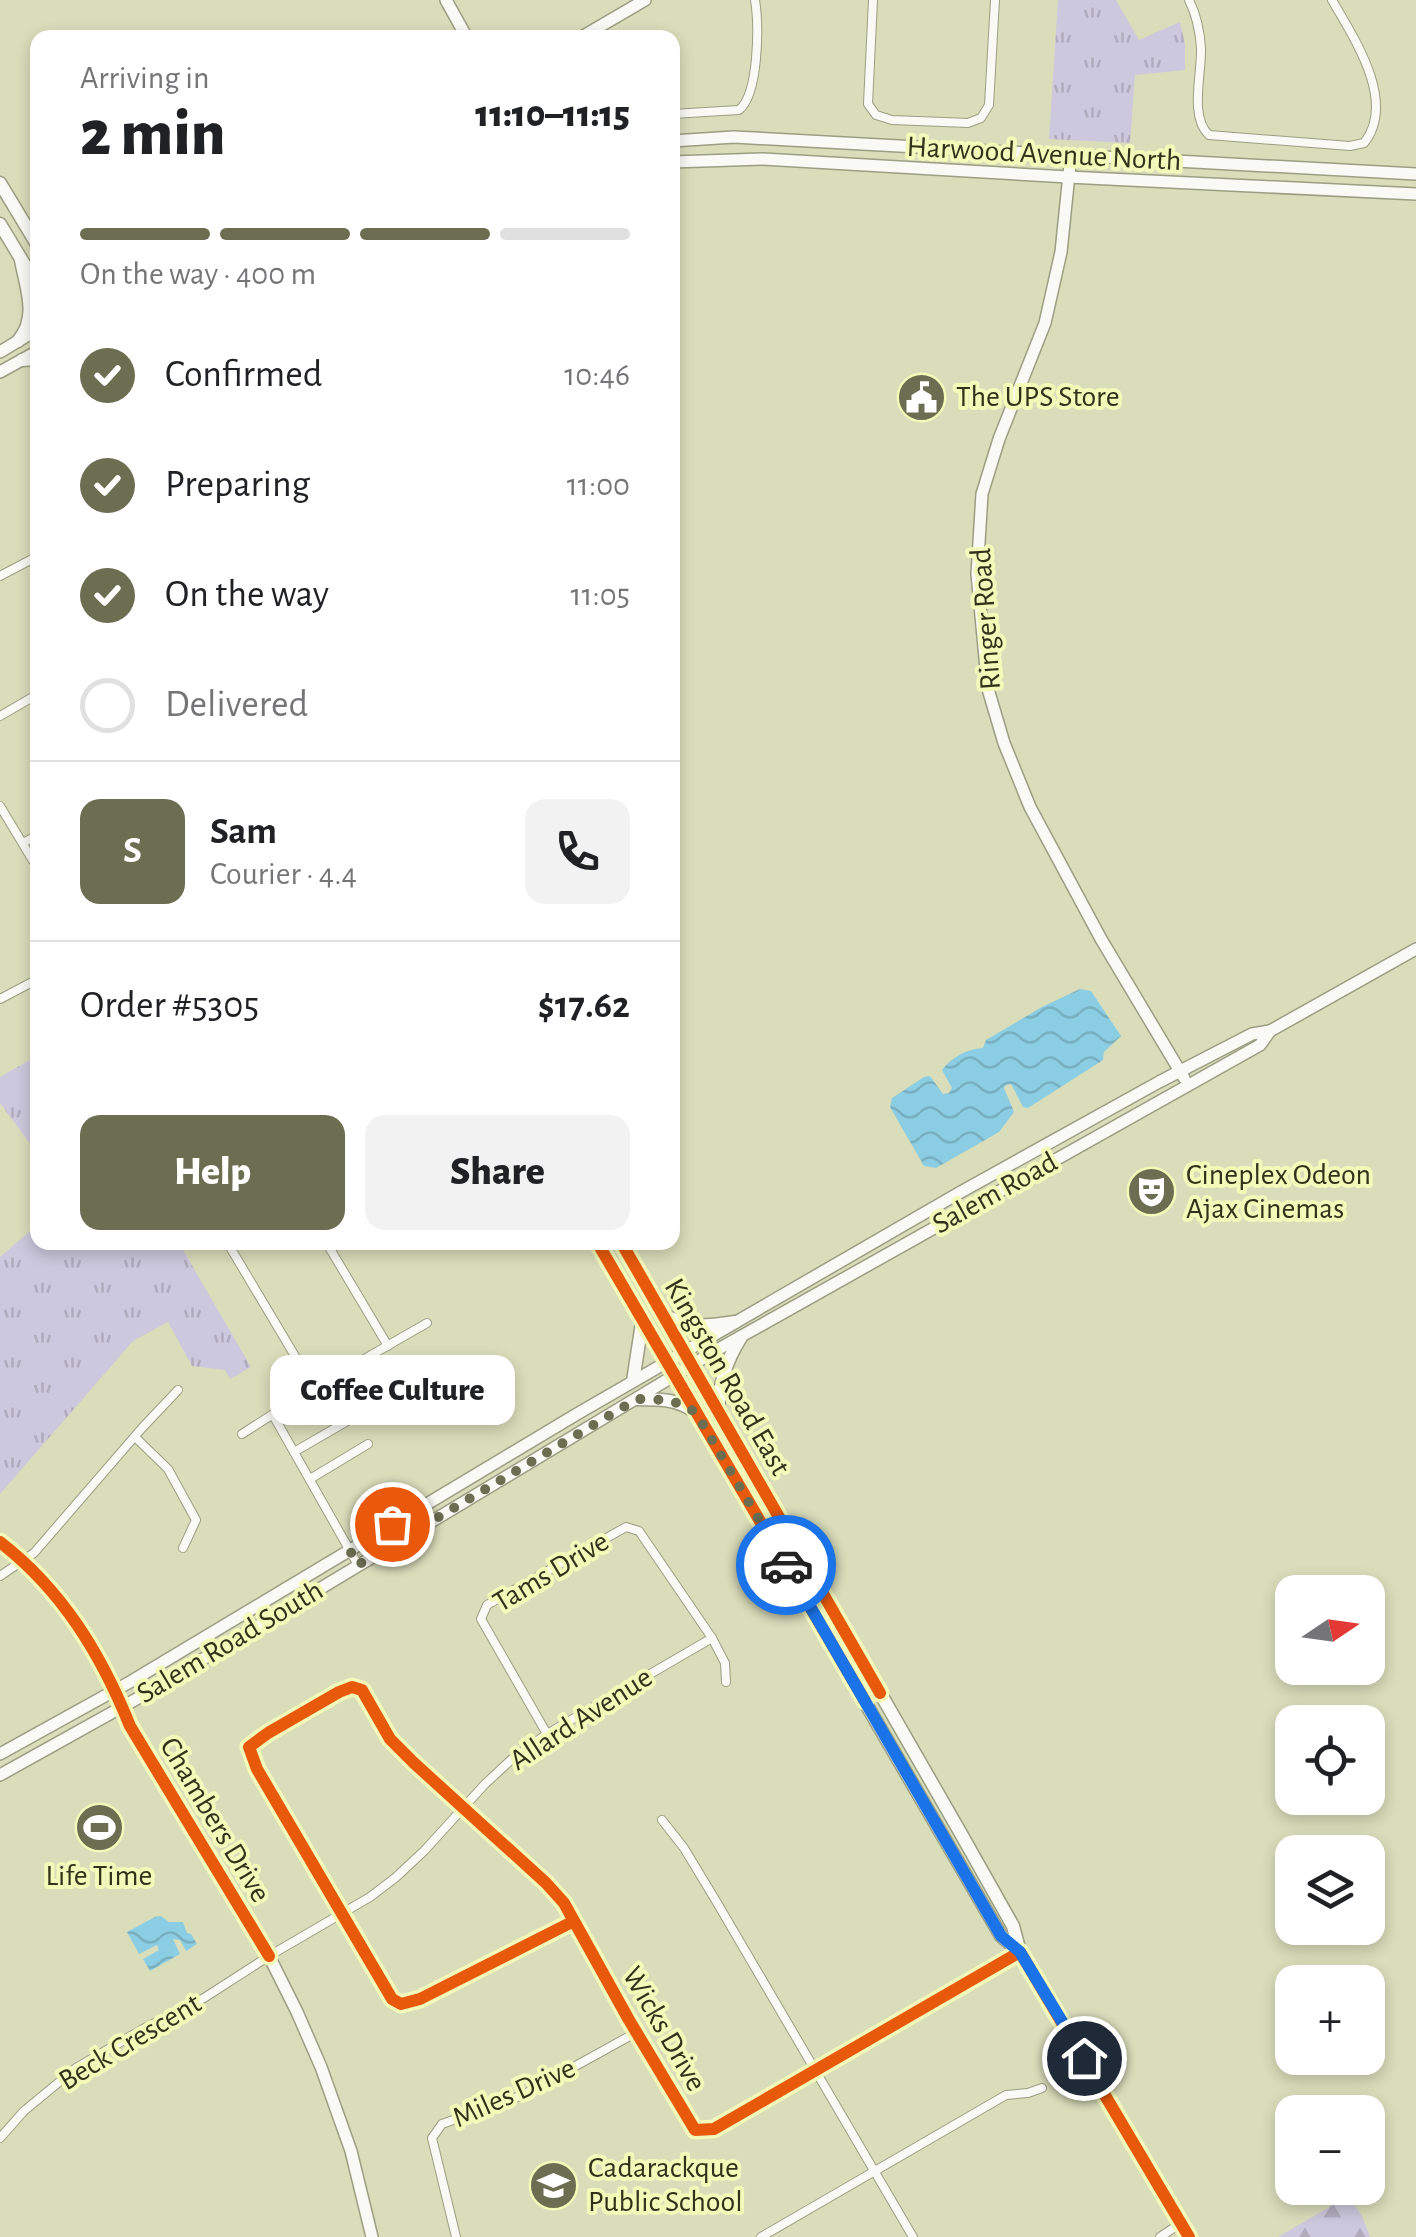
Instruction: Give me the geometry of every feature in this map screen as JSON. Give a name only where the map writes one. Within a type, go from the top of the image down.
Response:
[{"type":"main road","points":[[446,0],[463,30]]},
{"type":"main road","points":[[597,30],[645,0]]},
{"type":"main road","name":"Harwood Avenue North","points":[[680,140],[734,136],[1416,174]]},
{"type":"main road","name":"Ringer Road","points":[[1071,155],[1061,252],[1045,323],[999,438],[982,494],[977,574],[988,689],[1004,743],[1030,807],[1101,939],[1188,1085]]},
{"type":"main road","name":"Harwood Avenue North","points":[[680,162],[762,159],[1416,194]]},
{"type":"main road","points":[[0,183],[30,233]]},
{"type":"main road","points":[[0,224],[30,274]]},
{"type":"main road","points":[[18,341],[26,332],[30,313],[21,260]]},
{"type":"main road","points":[[0,352],[30,334]]},
{"type":"main road","points":[[0,372],[30,356]]},
{"type":"main road","points":[[22,360],[30,360]]},
{"type":"main road","name":"Salem Road","points":[[735,1322],[944,1201],[1181,1071],[1252,1034],[1270,1031],[1416,948]]},
{"type":"main road","name":"Salem Road","points":[[715,1351],[1260,1045],[1270,1031]]},
{"type":"main road","name":"Kingston Road East","points":[[602,1250],[1001,1936],[1020,1952]]},
{"type":"main road","name":"Kingston Road East","points":[[625,1250],[1006,1915],[1020,1952],[1189,2237]]},
{"type":"main road","points":[[662,1315],[684,1324],[708,1327],[735,1322]]},
{"type":"main road","points":[[634,1381],[642,1320]]},
{"type":"main road","name":"Salem Road South","points":[[0,1754],[115,1691],[735,1322]]},
{"type":"main road","points":[[718,1412],[721,1378],[741,1337]]},
{"type":"main road","name":"Salem Road South","points":[[0,1775],[122,1707],[715,1351]]},
{"type":"main road","points":[[637,1399],[682,1403],[696,1413]]},
{"type":"main road","name":"Chambers Drive","points":[[0,1542],[25,1561],[72,1614],[130,1726],[270,1956],[298,2012],[351,2150],[372,2237]]},
{"type":"street","points":[[680,114],[739,110],[746,104],[752,91],[756,0]]},
{"type":"street","points":[[874,0],[868,104],[876,115],[892,120],[968,123],[981,118],[990,105],[995,0]]},
{"type":"street","points":[[1189,0],[1201,44],[1200,128],[1208,135],[1364,144],[1374,124],[1374,87],[1362,51],[1332,0]]},
{"type":"street","points":[[0,576],[30,560]]},
{"type":"street","points":[[0,716],[30,699]]},
{"type":"street","points":[[0,806],[30,856]]},
{"type":"street","points":[[23,844],[30,840]]},
{"type":"street","points":[[0,999],[30,982]]},
{"type":"street","points":[[232,1250],[314,1388]]},
{"type":"street","points":[[331,1250],[388,1346]]},
{"type":"street","points":[[242,1434],[426,1322]]},
{"type":"street","points":[[294,1452],[449,1362]]},
{"type":"street","points":[[0,1576],[25,1561],[178,1390]]},
{"type":"street","points":[[273,1414],[358,1565]]},
{"type":"street","points":[[134,1437],[168,1469],[196,1520],[183,1548]]},
{"type":"street","points":[[310,1479],[368,1444]]},
{"type":"street","name":"Tams Drive","points":[[546,1734],[481,1619],[487,1606],[626,1527],[638,1531],[712,1638],[724,1662],[726,1682]]},
{"type":"street","name":"Allard Avenue","points":[[270,1956],[343,1914],[395,1878],[512,1760],[546,1734],[712,1638]]},
{"type":"street","name":"Wicks Drive","points":[[343,1914],[257,1769],[250,1747],[268,1733],[352,1688],[362,1690],[390,1739],[564,1903],[695,2130],[714,2129],[1020,1952]]},
{"type":"street","points":[[662,1820],[684,1848],[913,2237]]},
{"type":"street","points":[[343,1914],[392,1999],[400,2004],[420,1999],[574,1921]]},
{"type":"street","name":"Beck Crescent","points":[[0,2138],[24,2111],[76,2068],[204,1998],[270,1956]]},
{"type":"street","name":"Miles Drive","points":[[456,2237],[432,2138],[442,2124],[524,2095],[636,2032]]},
{"type":"street","points":[[760,2237],[1006,2095],[1042,2088]]},
{"type":"street","points":[[1160,2237],[1181,2224]]},
{"type":"green space","points":[[1058,0],[1116,0],[1139,40],[1180,22],[1185,70],[1135,75],[1130,143],[1049,139]]},
{"type":"green space","points":[[30,1060],[30,1144],[0,1103],[0,1077]]},
{"type":"green space","points":[[30,1231],[30,1250],[183,1250],[251,1367],[230,1379],[225,1370],[192,1366],[168,1322],[133,1341],[0,1494],[0,1257]]},
{"type":"green space","points":[[1333,2205],[1354,2205],[1370,2237],[1278,2237]]},
{"type":"water","points":[[1080,989],[1091,991],[1121,1036],[1104,1052],[1103,1060],[1028,1108],[1023,1107],[1011,1084],[1006,1085],[1014,1112],[999,1132],[936,1168],[924,1166],[890,1107],[892,1098],[930,1076],[943,1094],[949,1093],[952,1088],[942,1070],[951,1061],[983,1048],[986,1040]]},
{"type":"water","points":[[161,1916],[169,1922],[183,1922],[197,1944],[186,1951],[180,1940],[173,1939],[180,1954],[150,1971],[143,1959],[159,1950],[157,1945],[139,1954],[127,1932]]},
{"type":"cycle path","points":[[602,1250],[865,1701]]},
{"type":"cycle path","points":[[626,1250],[880,1693]]},
{"type":"cycle path","points":[[0,1542],[42,1581],[77,1625],[130,1726],[269,1956]]},
{"type":"cycle path","points":[[574,1921],[420,1999],[401,2004],[392,1999],[257,1769],[249,1747],[339,1692],[352,1687],[362,1690],[390,1739],[564,1903],[695,2130],[714,2129],[1020,1952],[1189,2237]]},
{"type":"way so far","points":[[392,1524],[349,1549],[358,1565],[637,1399],[666,1400],[682,1403],[696,1413],[786,1565]]},
{"type":"place","name":"The UPS Store","points":[[921,397]]},
{"type":"place","name":"Cineplex Odeon Ajax Cinemas","points":[[1151,1192]]},
{"type":"place","name":"Coffee Culture","points":[[392,1524]]},
{"type":"place","name":"Life Time","points":[[99,1827]]},
{"type":"place","name":"Cadarackque Public School","points":[[553,2185]]},
{"type":"route","points":[[786,1565],[1001,1936],[1020,1952],[1084,2058]]}]
